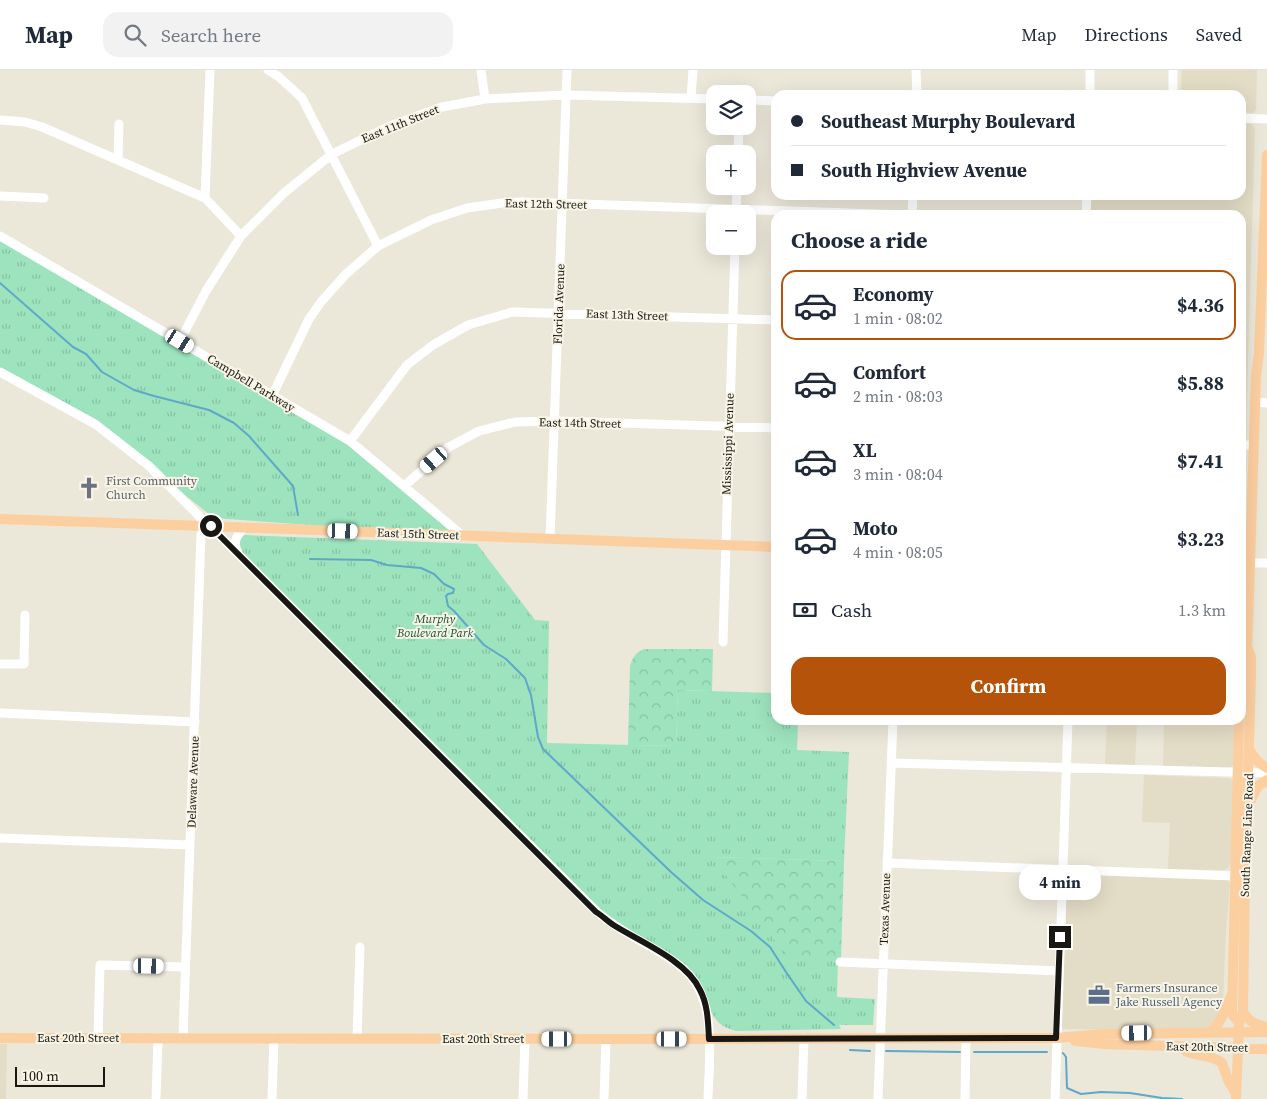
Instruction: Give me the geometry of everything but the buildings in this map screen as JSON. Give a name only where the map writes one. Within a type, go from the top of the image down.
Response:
[{"type":"main road","name":"South Range Line Road","points":[[1236,1097],[1239,1028],[1243,1012],[1249,773],[1251,657],[1246,646],[1249,595],[1246,562],[1251,523],[1255,402],[1263,336],[1267,155]]},
{"type":"main road","name":"East 15th Street","points":[[0,519],[771,547]]},
{"type":"main road","points":[[1246,532],[1251,523]]},
{"type":"main road","points":[[1246,587],[1249,595]]},
{"type":"main road","name":"South Range Line Road","points":[[1239,725],[1232,1014],[1239,1028]]},
{"type":"main road","points":[[1249,748],[1256,760],[1267,768]]},
{"type":"main road","points":[[1247,808],[1258,786],[1267,780]]},
{"type":"main road","points":[[1208,1033],[1219,1024],[1232,993]]},
{"type":"main road","points":[[1243,1012],[1253,1023],[1267,1027]]},
{"type":"main road","name":"East 20th Street","points":[[0,1038],[1056,1038],[1102,1034],[1208,1033],[1239,1028],[1267,1032]]},
{"type":"main road","name":"East 20th Street","points":[[1056,1038],[1105,1044],[1267,1048]]},
{"type":"main road","points":[[1178,1046],[1190,1053],[1218,1059],[1222,1063],[1236,1097]]},
{"type":"street","points":[[205,198],[210,70]]},
{"type":"street","points":[[268,70],[280,76],[302,98],[378,246]]},
{"type":"street","points":[[481,70],[485,99]]},
{"type":"street","name":"Florida Avenue","points":[[550,538],[567,70]]},
{"type":"street","points":[[691,98],[693,70]]},
{"type":"street","points":[[916,70],[917,90]]},
{"type":"street","points":[[1090,70],[1090,90]]},
{"type":"street","points":[[1173,90],[1174,70]]},
{"type":"street","name":"East 11th Street","points":[[180,341],[206,291],[241,236],[284,194],[332,154],[390,126],[442,107],[485,99],[566,95],[706,99]]},
{"type":"street","points":[[756,100],[771,101]]},
{"type":"street","points":[[1246,118],[1267,119]]},
{"type":"street","points":[[0,120],[24,122],[42,127],[205,198],[241,236]]},
{"type":"street","points":[[118,159],[120,124]]},
{"type":"street","points":[[0,196],[44,198]]},
{"type":"street","name":"East 12th Street","points":[[272,396],[308,319],[345,275],[378,246],[431,220],[467,208],[523,202],[706,211]]},
{"type":"street","name":"East 12th Street","points":[[756,212],[771,213]]},
{"type":"street","name":"Campbell Parkway","points":[[0,236],[350,442],[462,536]]},
{"type":"street","name":"Mississippi Avenue","points":[[723,642],[735,255]]},
{"type":"street","name":"East 13th Street","points":[[350,442],[407,365],[433,345],[468,325],[512,312],[771,320]]},
{"type":"street","points":[[0,372],[95,424],[149,466],[199,516],[204,526],[219,535],[596,912],[680,966],[691,976],[700,990],[707,1011],[709,1039],[708,1099]]},
{"type":"street","points":[[1255,402],[1267,402]]},
{"type":"street","name":"East 14th Street","points":[[404,486],[449,446],[479,431],[514,422],[555,421],[771,428]]},
{"type":"street","points":[[1246,445],[1254,445]]},
{"type":"street","name":"Delaware Avenue","points":[[183,1038],[201,535],[204,526]]},
{"type":"street","points":[[239,555],[235,548],[235,539],[244,527]]},
{"type":"street","points":[[1246,562],[1267,563]]},
{"type":"street","points":[[0,664],[24,664],[25,615]]},
{"type":"street","points":[[0,713],[195,722]]},
{"type":"street","name":"Texas Avenue","points":[[878,1099],[893,725]]},
{"type":"street","points":[[1055,1099],[1068,725]]},
{"type":"street","points":[[892,763],[1267,773]]},
{"type":"street","points":[[0,838],[190,845]]},
{"type":"street","points":[[887,863],[1235,876]]},
{"type":"street","points":[[357,1038],[360,947]]},
{"type":"street","points":[[840,962],[1059,971]]},
{"type":"street","points":[[98,1038],[100,965],[185,967]]},
{"type":"street","points":[[156,1099],[158,1038]]},
{"type":"street","points":[[272,1099],[274,1038]]},
{"type":"street","points":[[802,1099],[804,1038]]},
{"type":"street","points":[[965,1099],[966,1038]]},
{"type":"street","points":[[523,1099],[525,1039]]},
{"type":"street","points":[[604,1099],[606,1039]]},
{"type":"shaded area","points":[[1182,70],[1257,70],[1256,110],[1253,113],[1246,112],[1246,90],[1181,90]]},
{"type":"shaded area","points":[[1246,123],[1252,124],[1255,129],[1246,428],[1246,210],[1090,210],[1091,200],[1246,200]]},
{"type":"shaded area","points":[[1107,725],[1137,725],[1135,766],[1105,765]]},
{"type":"shaded area","points":[[1164,725],[1236,725],[1233,766],[1228,768],[1163,767]]},
{"type":"shaded area","points":[[1144,775],[1229,778],[1234,781],[1231,863],[1228,868],[1224,870],[1168,869],[1170,823],[1142,822]]},
{"type":"shaded area","points":[[1072,873],[1228,880],[1230,884],[1223,1000],[1219,1020],[1210,1029],[1063,1029],[1061,1024],[1067,877]]},
{"type":"shaded area","points":[[0,1044],[7,1044],[6,1099],[0,1099]]},
{"type":"green space","points":[[0,236],[350,441],[463,536],[214,518],[95,424],[0,372]]},
{"type":"green space","name":"Murphy Boulevard Park","points":[[244,535],[477,544],[535,620],[549,621],[547,743],[676,746],[678,690],[771,693],[771,725],[798,725],[797,750],[849,752],[844,861],[713,857],[838,959],[837,997],[875,999],[873,1025],[839,1025],[841,1029],[737,1031],[721,1024],[715,1019],[699,983],[609,918],[239,549],[239,537]]},
{"type":"green space","points":[[644,649],[713,649],[712,691],[678,690],[676,746],[628,745],[630,666],[638,652]]},
{"type":"green space","points":[[712,857],[844,861],[841,959],[787,957]]},
{"type":"waterway","points":[[0,283],[73,347],[86,354],[102,372],[134,390],[209,410],[234,423],[249,436],[293,486],[298,515]]},
{"type":"waterway","points":[[310,559],[371,560],[387,565],[421,568],[434,574],[444,584],[454,589],[453,593],[446,596],[448,606],[484,645],[506,659],[525,678],[531,695],[538,737],[543,749],[671,872],[703,900],[751,931],[770,947],[806,1001],[834,1025]]},
{"type":"waterway","points":[[850,1050],[870,1051]]},
{"type":"waterway","points":[[886,1051],[960,1052]]},
{"type":"waterway","points":[[974,1052],[1047,1052]]},
{"type":"waterway","points":[[1063,1053],[1066,1057],[1067,1088],[1081,1094],[1101,1092],[1130,1093],[1182,1099]]},
{"type":"place","name":"First Community Church","points":[[89,488]]},
{"type":"place","name":"Farmers Insurance Jake Russell Agency","points":[[1099,995]]},
{"type":"route","points":[[211,526],[204,526],[219,535],[596,912],[680,966],[691,976],[697,983],[704,1000],[707,1011],[709,1039],[1056,1038],[1060,937]]}]
